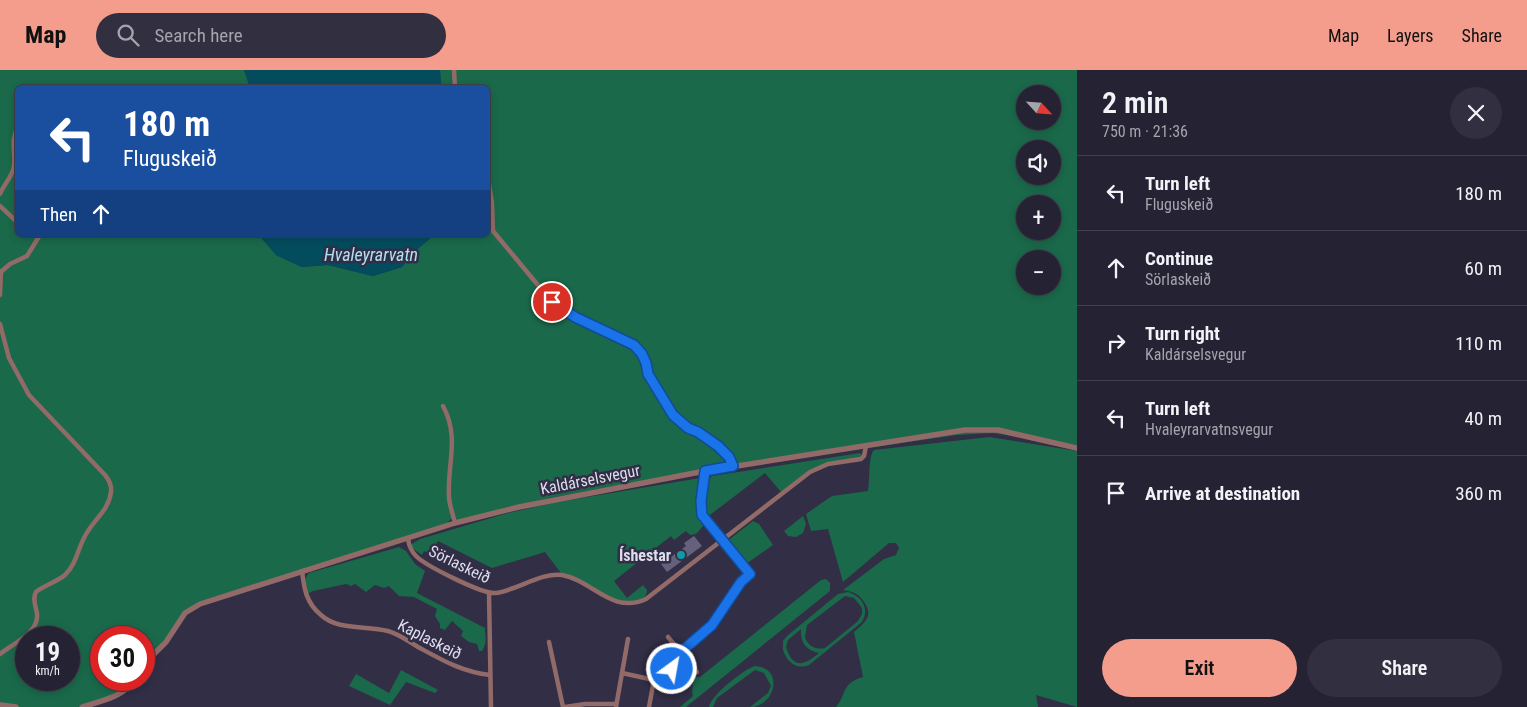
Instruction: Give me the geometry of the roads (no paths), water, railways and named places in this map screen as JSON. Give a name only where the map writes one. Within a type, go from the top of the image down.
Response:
[{"type":"street","points":[[454,70],[454,85]]},
{"type":"street","points":[[0,194],[12,174],[14,165],[12,144],[15,136]]},
{"type":"street","points":[[490,190],[492,225],[499,241],[557,306],[634,345],[642,354],[648,374],[673,415],[688,428],[698,432],[718,446],[729,457],[733,466]]},
{"type":"street","points":[[0,206],[15,220]]},
{"type":"street","points":[[0,295],[1,271],[10,264],[27,256],[32,249],[34,238]]},
{"type":"street","points":[[0,324],[9,358],[30,395],[105,475],[110,482],[112,491],[103,512],[87,532],[76,560],[66,573],[54,583],[38,589],[35,593],[37,622],[32,630],[0,654]]},
{"type":"street","points":[[443,406],[452,438],[449,496],[455,523]]},
{"type":"street","name":"Kaldárselsvegur","points":[[155,653],[166,642],[185,613],[193,607],[302,570],[455,523],[519,507],[733,466],[943,433],[983,429],[1011,432],[1077,448]]},
{"type":"street","name":"Sörlaskeið","points":[[408,539],[412,551],[421,560],[474,588],[489,593],[499,592],[549,576],[561,575],[617,602],[634,604],[646,599],[810,472],[828,464],[861,459],[864,456],[866,446]]},
{"type":"street","points":[[622,673],[654,680],[662,679],[669,674],[674,658],[712,625],[741,582],[750,574],[702,515],[701,501],[705,471]]},
{"type":"street","name":"Kaplaskeið","points":[[302,570],[305,593],[310,603],[329,621],[390,632],[457,668],[490,675]]},
{"type":"street","points":[[489,593],[491,707]]},
{"type":"street","points":[[668,637],[697,672]]},
{"type":"street","points":[[549,642],[564,707],[585,704],[616,706],[628,639]]},
{"type":"street","points":[[649,707],[654,680]]},
{"type":"street","points":[[82,707],[118,695],[124,691]]},
{"type":"street","points":[[0,704],[16,707]]},
{"type":"water","points":[[244,70],[440,70],[441,85],[249,85]]},
{"type":"water","name":"Hvaleyrarvatn","points":[[261,237],[432,237],[414,252],[402,267],[373,276],[328,265],[302,267],[276,255]]},
{"type":"place","name":"Íshestar","points":[[681,555]]}]
